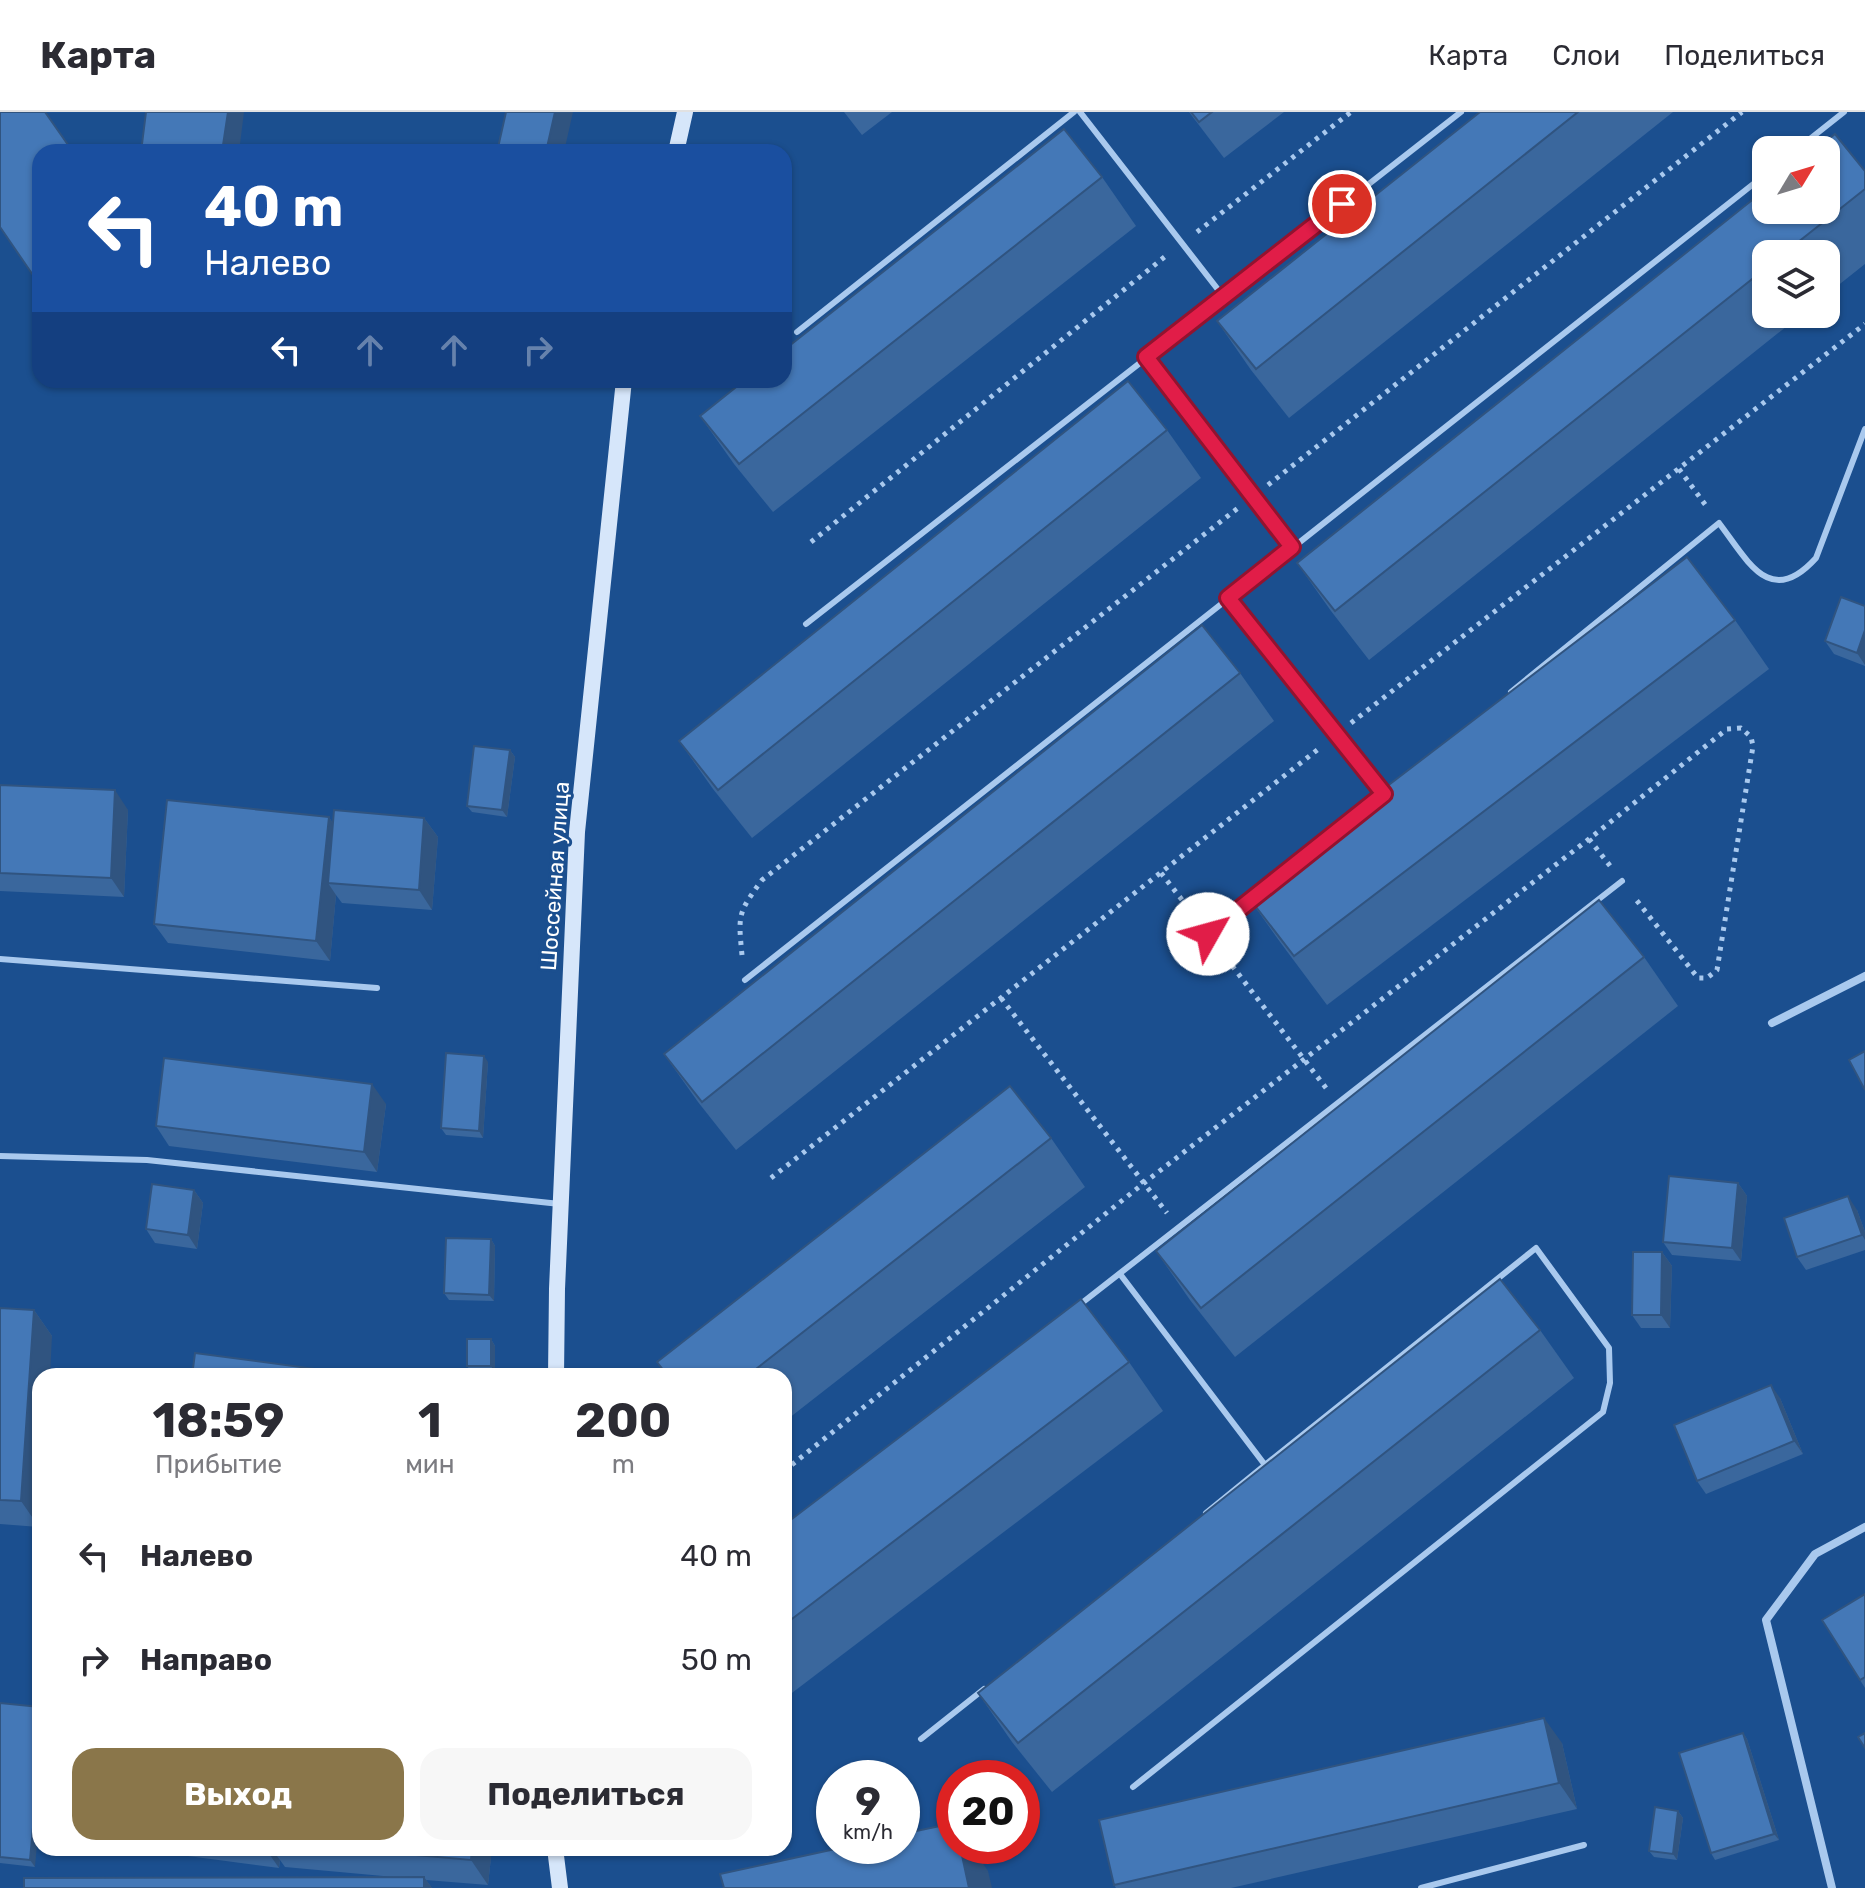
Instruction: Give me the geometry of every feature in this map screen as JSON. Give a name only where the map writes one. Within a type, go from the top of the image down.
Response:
[{"type":"main road","points":[[678,144],[685,112]]},
{"type":"main road","name":"Шоссейная улица","points":[[556,1368],[560,1204],[577,832],[623,388]]},
{"type":"main road","points":[[556,1856],[560,1888]]},
{"type":"street","points":[[1772,1023],[1865,976]]},
{"type":"street","points":[[1832,1888],[1766,1620],[1815,1554],[1865,1527]]},
{"type":"lane","points":[[797,332],[1077,112],[1223,296]]},
{"type":"lane","points":[[806,624],[1461,112]]},
{"type":"lane","points":[[1814,136],[1844,112]]},
{"type":"lane","points":[[745,980],[1752,185]]},
{"type":"lane","points":[[1146,357],[1292,547]]},
{"type":"lane","points":[[1508,694],[1719,523],[1757,573],[1770,580],[1787,581],[1802,573],[1816,558],[1865,429]]},
{"type":"lane","points":[[1228,598],[1384,794],[1372,804]]},
{"type":"lane","points":[[1070,1312],[1622,881]]},
{"type":"lane","points":[[1208,934],[1267,887]]},
{"type":"lane","points":[[0,959],[377,988]]},
{"type":"lane","points":[[0,1156],[147,1160],[560,1204]]},
{"type":"lane","points":[[1133,1787],[1603,1412],[1610,1383],[1609,1348],[1536,1248],[1204,1514]]},
{"type":"lane","points":[[1120,1274],[1265,1465]]},
{"type":"lane","points":[[921,1739],[994,1680]]},
{"type":"lane","points":[[1421,1888],[1584,1845]]},
{"type":"path","points":[[811,542],[1182,243],[1351,112]]},
{"type":"path","points":[[745,980],[740,928],[742,908],[762,880],[1742,112]]},
{"type":"path","points":[[1679,469],[1719,523]]},
{"type":"path","points":[[792,1465],[1144,1183],[1727,729],[1741,728],[1751,737],[1753,746],[1717,970],[1707,978],[1698,978],[1589,839]]},
{"type":"path","points":[[1161,873],[1337,1103]]},
{"type":"path","points":[[1001,998],[1179,1228]]},
{"type":"building","points":[[0,112],[45,112],[67,144],[32,144],[32,274],[0,227]]},
{"type":"building","points":[[146,112],[228,112],[223,144],[142,144]]},
{"type":"building","points":[[506,112],[555,112],[548,144],[499,144]]},
{"type":"building","points":[[1191,112],[1212,112],[1199,122]]},
{"type":"building","points":[[1480,112],[1578,112],[1256,369],[1217,321]]},
{"type":"building","points":[[1064,129],[1102,177],[739,464],[700,416],[735,388],[792,388],[792,344]]},
{"type":"building","points":[[1840,140],[1865,171],[1865,189],[1840,209]]},
{"type":"building","points":[[1752,200],[1752,224],[1821,224],[1801,240],[1752,240],[1752,279],[1335,611],[1297,563]]},
{"type":"building","points":[[1128,381],[1167,430],[718,790],[679,741]]},
{"type":"building","points":[[1687,557],[1735,620],[1294,956],[1246,894]]},
{"type":"building","points":[[1841,597],[1865,606],[1865,630],[1857,653],[1825,641]]},
{"type":"building","points":[[1202,625],[1240,673],[702,1102],[664,1054]]},
{"type":"building","points":[[474,746],[510,750],[502,810],[467,806]]},
{"type":"building","points":[[0,785],[115,790],[111,878],[0,873]]},
{"type":"building","points":[[167,800],[329,817],[316,941],[154,924]]},
{"type":"building","points":[[334,810],[424,818],[419,890],[328,883]]},
{"type":"building","points":[[1599,900],[1644,957],[1201,1308],[1156,1251]]},
{"type":"building","points":[[1865,1051],[1865,1090],[1849,1060]]},
{"type":"building","points":[[446,1053],[484,1056],[479,1131],[441,1128]]},
{"type":"building","points":[[164,1058],[372,1084],[364,1152],[156,1126]]},
{"type":"building","points":[[1010,1086],[1051,1138],[757,1368],[662,1368],[657,1362]]},
{"type":"building","points":[[1669,1176],[1738,1183],[1732,1248],[1663,1242]]},
{"type":"building","points":[[152,1184],[194,1190],[188,1235],[146,1229]]},
{"type":"building","points":[[1848,1196],[1862,1235],[1797,1257],[1784,1218]]},
{"type":"building","points":[[446,1238],[491,1239],[489,1295],[444,1293]]},
{"type":"building","points":[[1633,1252],[1662,1252],[1661,1315],[1632,1315]]},
{"type":"building","points":[[1500,1279],[1540,1330],[1018,1743],[978,1693]]},
{"type":"building","points":[[1081,1299],[1129,1362],[792,1619],[792,1519]]},
{"type":"building","points":[[0,1308],[34,1310],[21,1501],[0,1500]]},
{"type":"building","points":[[467,1339],[491,1339],[491,1366],[467,1366]]},
{"type":"building","points":[[195,1353],[308,1368],[193,1368]]},
{"type":"building","points":[[1771,1385],[1794,1441],[1697,1481],[1674,1425]]},
{"type":"building","points":[[1865,1594],[1865,1677],[1860,1680],[1822,1620]]},
{"type":"building","points":[[0,1703],[32,1706],[30,1860],[0,1857]]},
{"type":"building","points":[[1544,1718],[1559,1783],[1114,1885],[1099,1820]]},
{"type":"building","points":[[1743,1733],[1774,1834],[1711,1853],[1679,1753]]},
{"type":"building","points":[[1865,1733],[1865,1748],[1858,1737]]},
{"type":"building","points":[[1655,1807],[1678,1811],[1673,1854],[1649,1851]]},
{"type":"building","points":[[936,1827],[936,1864],[964,1864],[969,1888],[724,1888],[720,1874],[816,1853],[816,1864],[920,1864],[920,1830]]},
{"type":"building","points":[[426,1856],[471,1856],[471,1860]]},
{"type":"building","points":[[424,1877],[424,1888],[24,1888],[24,1878]]},
{"type":"route","points":[[1208,934],[1384,794],[1228,598],[1292,547],[1146,357],[1342,204]]}]
